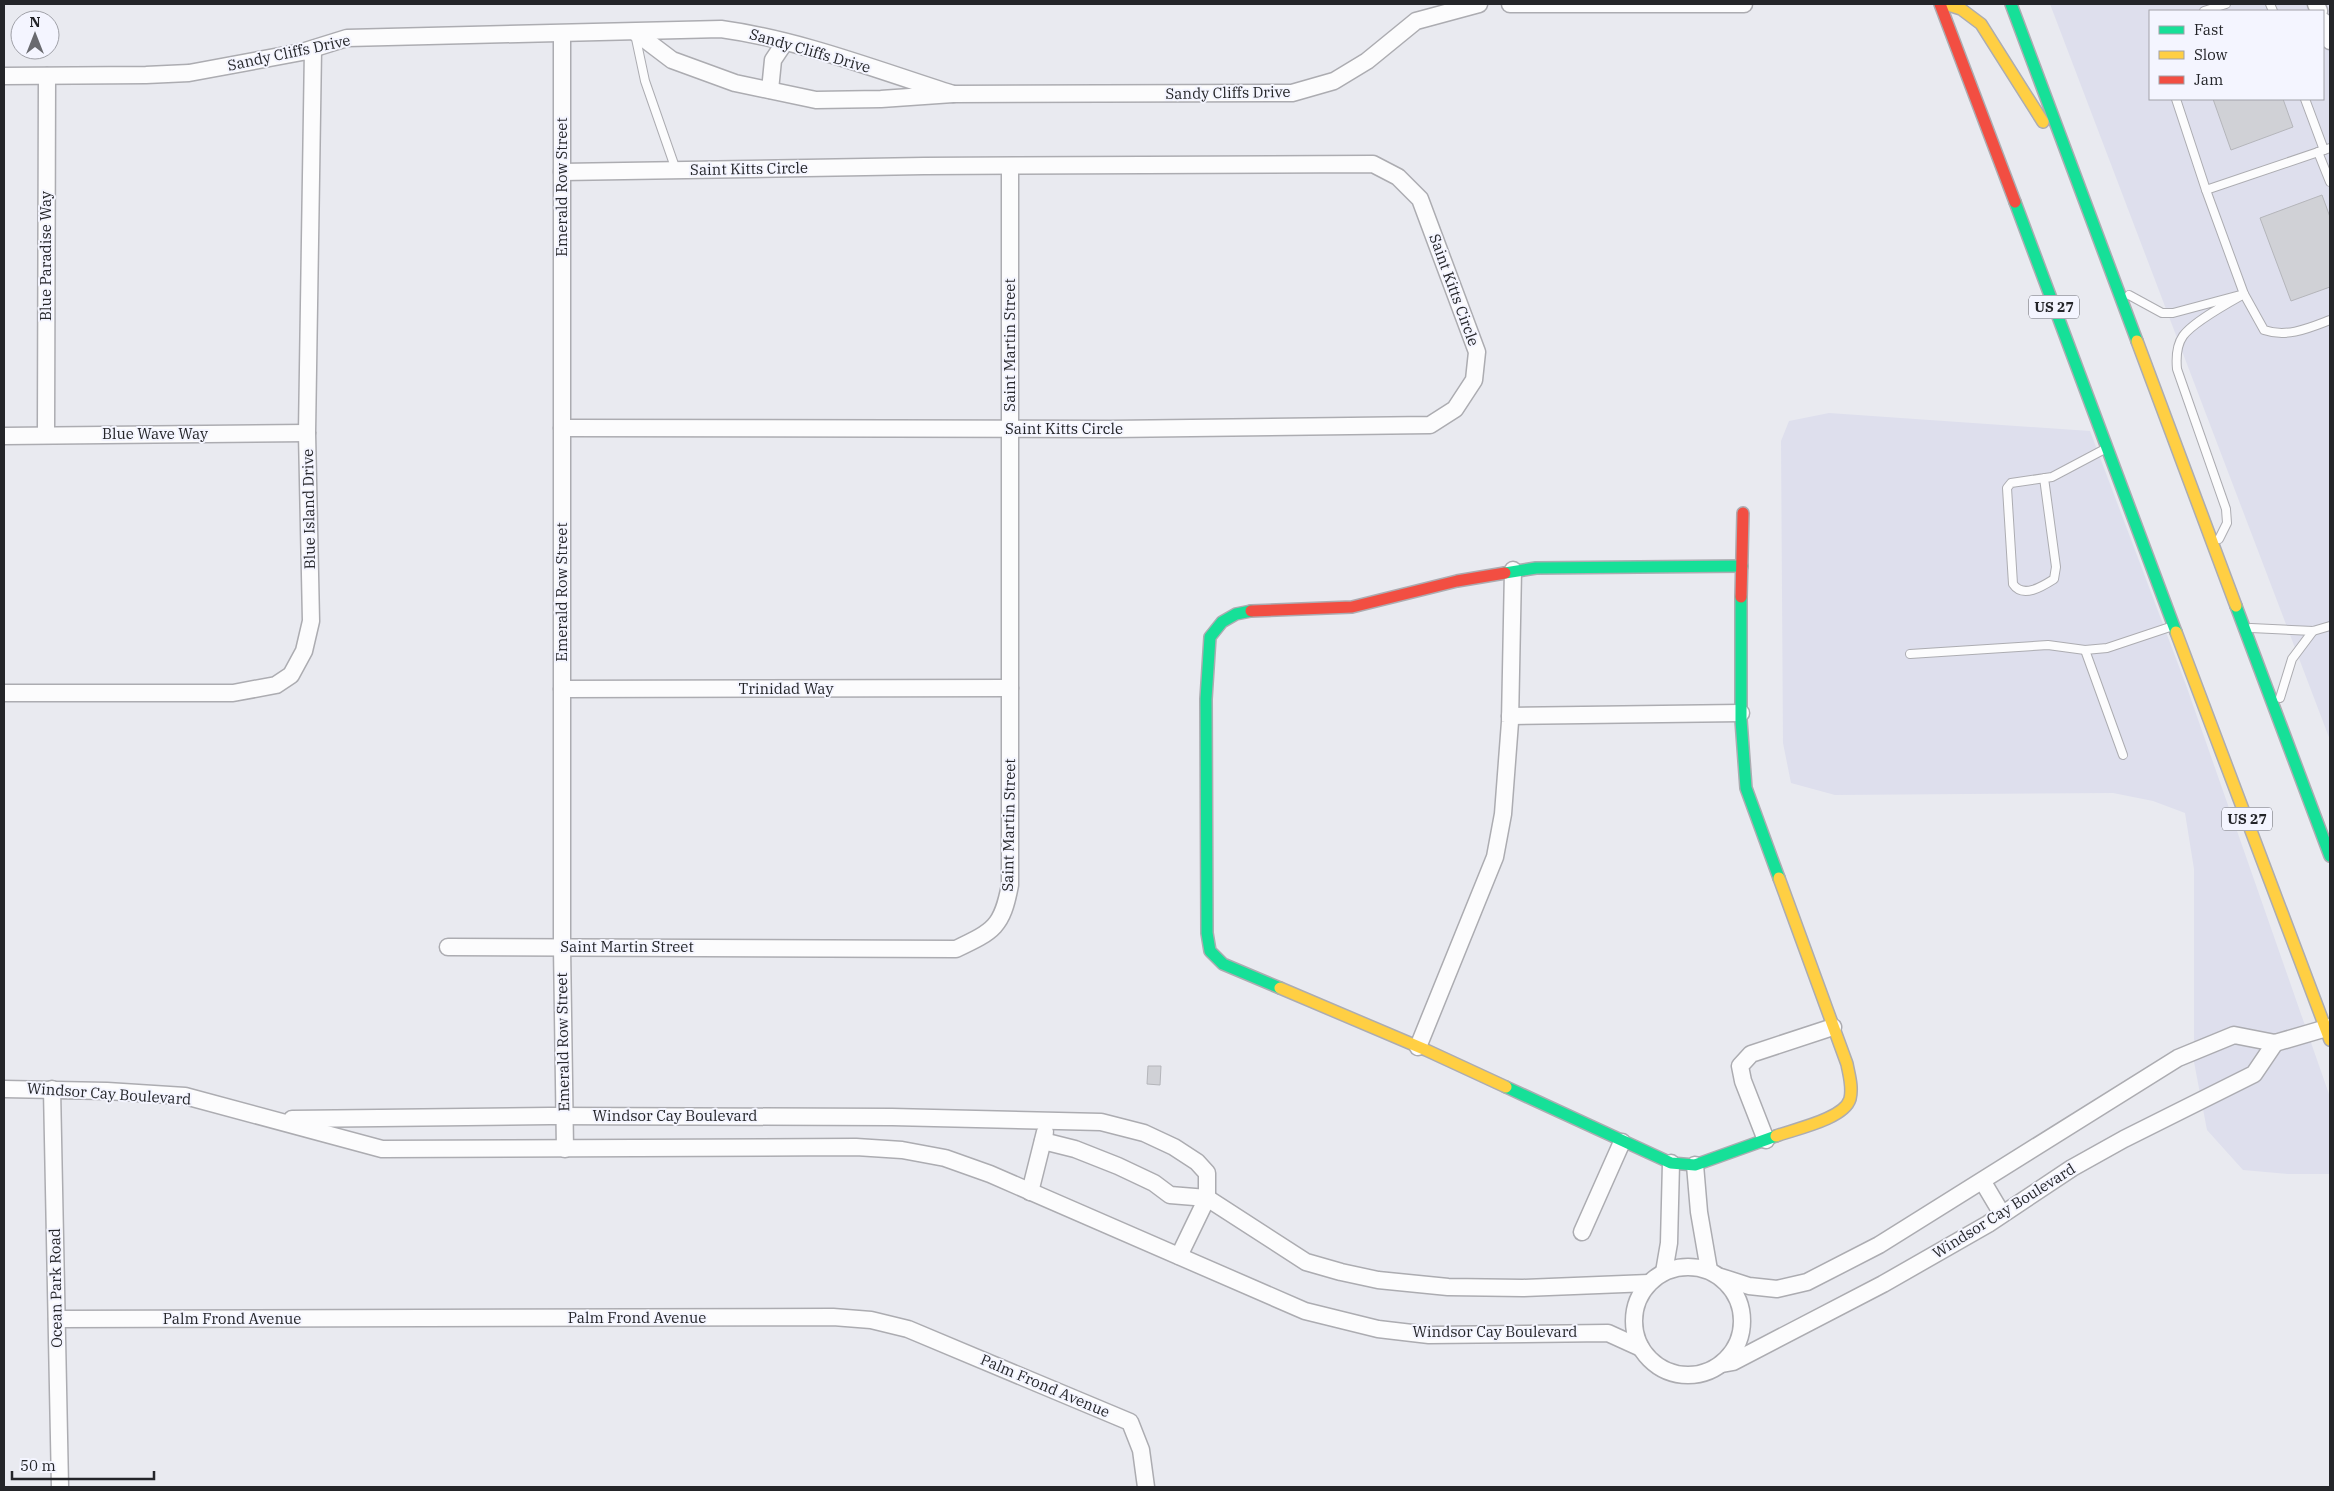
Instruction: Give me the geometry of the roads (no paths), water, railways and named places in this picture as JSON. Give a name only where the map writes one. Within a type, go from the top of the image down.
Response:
[{"type":"main road","name":"US 27","points":[[1940,4],[2329,1032]]},
{"type":"main road","points":[[1945,4],[1961,9],[1981,24],[2074,172]]},
{"type":"main road","points":[[2011,4],[2330,856]]},
{"type":"main road","points":[[1742,566],[1536,568],[1513,570],[1457,581],[1352,607],[1259,610],[1236,614],[1222,622],[1210,637],[1206,699],[1207,933],[1210,951],[1223,964],[1418,1047],[1671,1163],[1695,1164],[1838,1114],[1846,1109],[1850,1100],[1852,1086],[1847,1064],[1746,788],[1742,756],[1741,713],[1743,513]]},
{"type":"street","name":"Sandy Cliffs Drive","points":[[635,32],[672,60],[735,83],[816,100],[881,99],[953,94],[1292,93],[1334,81],[1367,60],[1416,21],[1479,4]]},
{"type":"street","points":[[1510,4],[1744,4]]},
{"type":"street","points":[[2324,24],[2330,41]]},
{"type":"street","name":"Sandy Cliffs Drive","points":[[4,76],[188,73],[312,48],[348,38],[721,29],[760,34],[953,94]]},
{"type":"street","name":"Emerald Row Street","points":[[562,34],[562,947],[563,1116],[565,1149]]},
{"type":"street","points":[[770,90],[773,60],[785,42]]},
{"type":"street","name":"Blue Island Drive","points":[[4,693],[233,693],[276,684],[291,675],[304,651],[311,621],[307,433],[312,48]]},
{"type":"street","name":"Blue Paradise Way","points":[[46,435],[47,76]]},
{"type":"street","name":"Saint Kitts Circle","points":[[562,172],[1010,166],[1373,164],[1398,177],[1420,200],[1477,352],[1474,380],[1455,410],[1430,425],[1010,429],[562,428]]},
{"type":"street","name":"Saint Martin Street","points":[[448,947],[956,949],[987,934],[1005,911],[1010,885],[1010,166]]},
{"type":"street","name":"Blue Wave Way","points":[[4,436],[307,433]]},
{"type":"street","points":[[1418,1047],[1495,857],[1503,814],[1510,716],[1513,570]]},
{"type":"street","name":"Trinidad Way","points":[[562,689],[1010,688]]},
{"type":"street","points":[[1510,716],[1741,713]]},
{"type":"street","points":[[1766,1140],[1743,1080],[1740,1066],[1751,1054],[1833,1027]]},
{"type":"street","points":[[1641,1348],[1635,1332],[1634,1314],[1639,1298],[1649,1283],[1664,1272],[1692,1266],[1749,1286],[1777,1289],[1807,1282],[1879,1245],[1983,1182],[2178,1058],[2234,1035],[2274,1043],[2329,1032]]},
{"type":"street","name":"Windsor Cay Boulevard","points":[[4,1089],[52,1089],[185,1096],[382,1149],[856,1147],[902,1150],[946,1158],[990,1174],[1305,1311],[1378,1329],[1429,1335],[1608,1332],[1641,1348],[1653,1362],[1669,1372],[1687,1375],[1706,1372],[1722,1364],[1734,1362],[1883,1284],[2002,1214],[2087,1160],[2254,1074],[2274,1043]]},
{"type":"street","name":"Ocean Park Road","points":[[52,1089],[60,1487]]},
{"type":"street","name":"Windsor Cay Boulevard","points":[[272,1120],[563,1116],[892,1116],[1101,1122],[1144,1133],[1174,1146],[1197,1162],[1207,1173],[1207,1198],[1179,1256]]},
{"type":"street","points":[[1030,1192],[1048,1120]]},
{"type":"street","points":[[1043,1140],[1075,1149],[1118,1166],[1154,1183],[1170,1194],[1207,1198],[1306,1262],[1378,1280],[1448,1287],[1523,1288],[1649,1283]]},
{"type":"street","points":[[1582,1232],[1622,1142]]},
{"type":"street","points":[[1664,1272],[1669,1243],[1671,1163]]},
{"type":"street","points":[[1695,1164],[1699,1212],[1715,1273],[1732,1289],[1740,1304],[1743,1320],[1734,1352],[1722,1364]]},
{"type":"street","points":[[1983,1182],[2002,1214]]},
{"type":"street","name":"Palm Frond Avenue","points":[[57,1319],[833,1317],[871,1320],[908,1329],[1130,1422],[1141,1450],[1146,1487]]},
{"type":"lane","points":[[2207,10],[2226,4]]},
{"type":"lane","points":[[635,32],[645,81],[676,170]]},
{"type":"lane","points":[[2176,100],[2206,190],[2244,294],[2264,330],[2274,333],[2299,332],[2330,320]]},
{"type":"lane","points":[[2305,100],[2324,150],[2330,182]]},
{"type":"lane","points":[[2206,190],[2324,150]]},
{"type":"lane","points":[[2118,288],[2162,313],[2187,310],[2244,294]]},
{"type":"lane","points":[[2215,547],[2227,522],[2226,509],[2198,434],[2177,369],[2176,359],[2183,335],[2244,294]]},
{"type":"lane","points":[[2044,478],[2056,567],[2054,579],[2042,587],[2024,591],[2015,588],[2012,584],[2007,488],[2011,483],[2044,478],[2052,477],[2107,448]]},
{"type":"lane","points":[[1910,654],[2048,645],[2085,650],[2107,648],[2174,626]]},
{"type":"lane","points":[[2245,628],[2313,632],[2330,626]]},
{"type":"lane","points":[[2276,711],[2292,659],[2313,632]]},
{"type":"lane","points":[[2085,650],[2123,755]]}]
